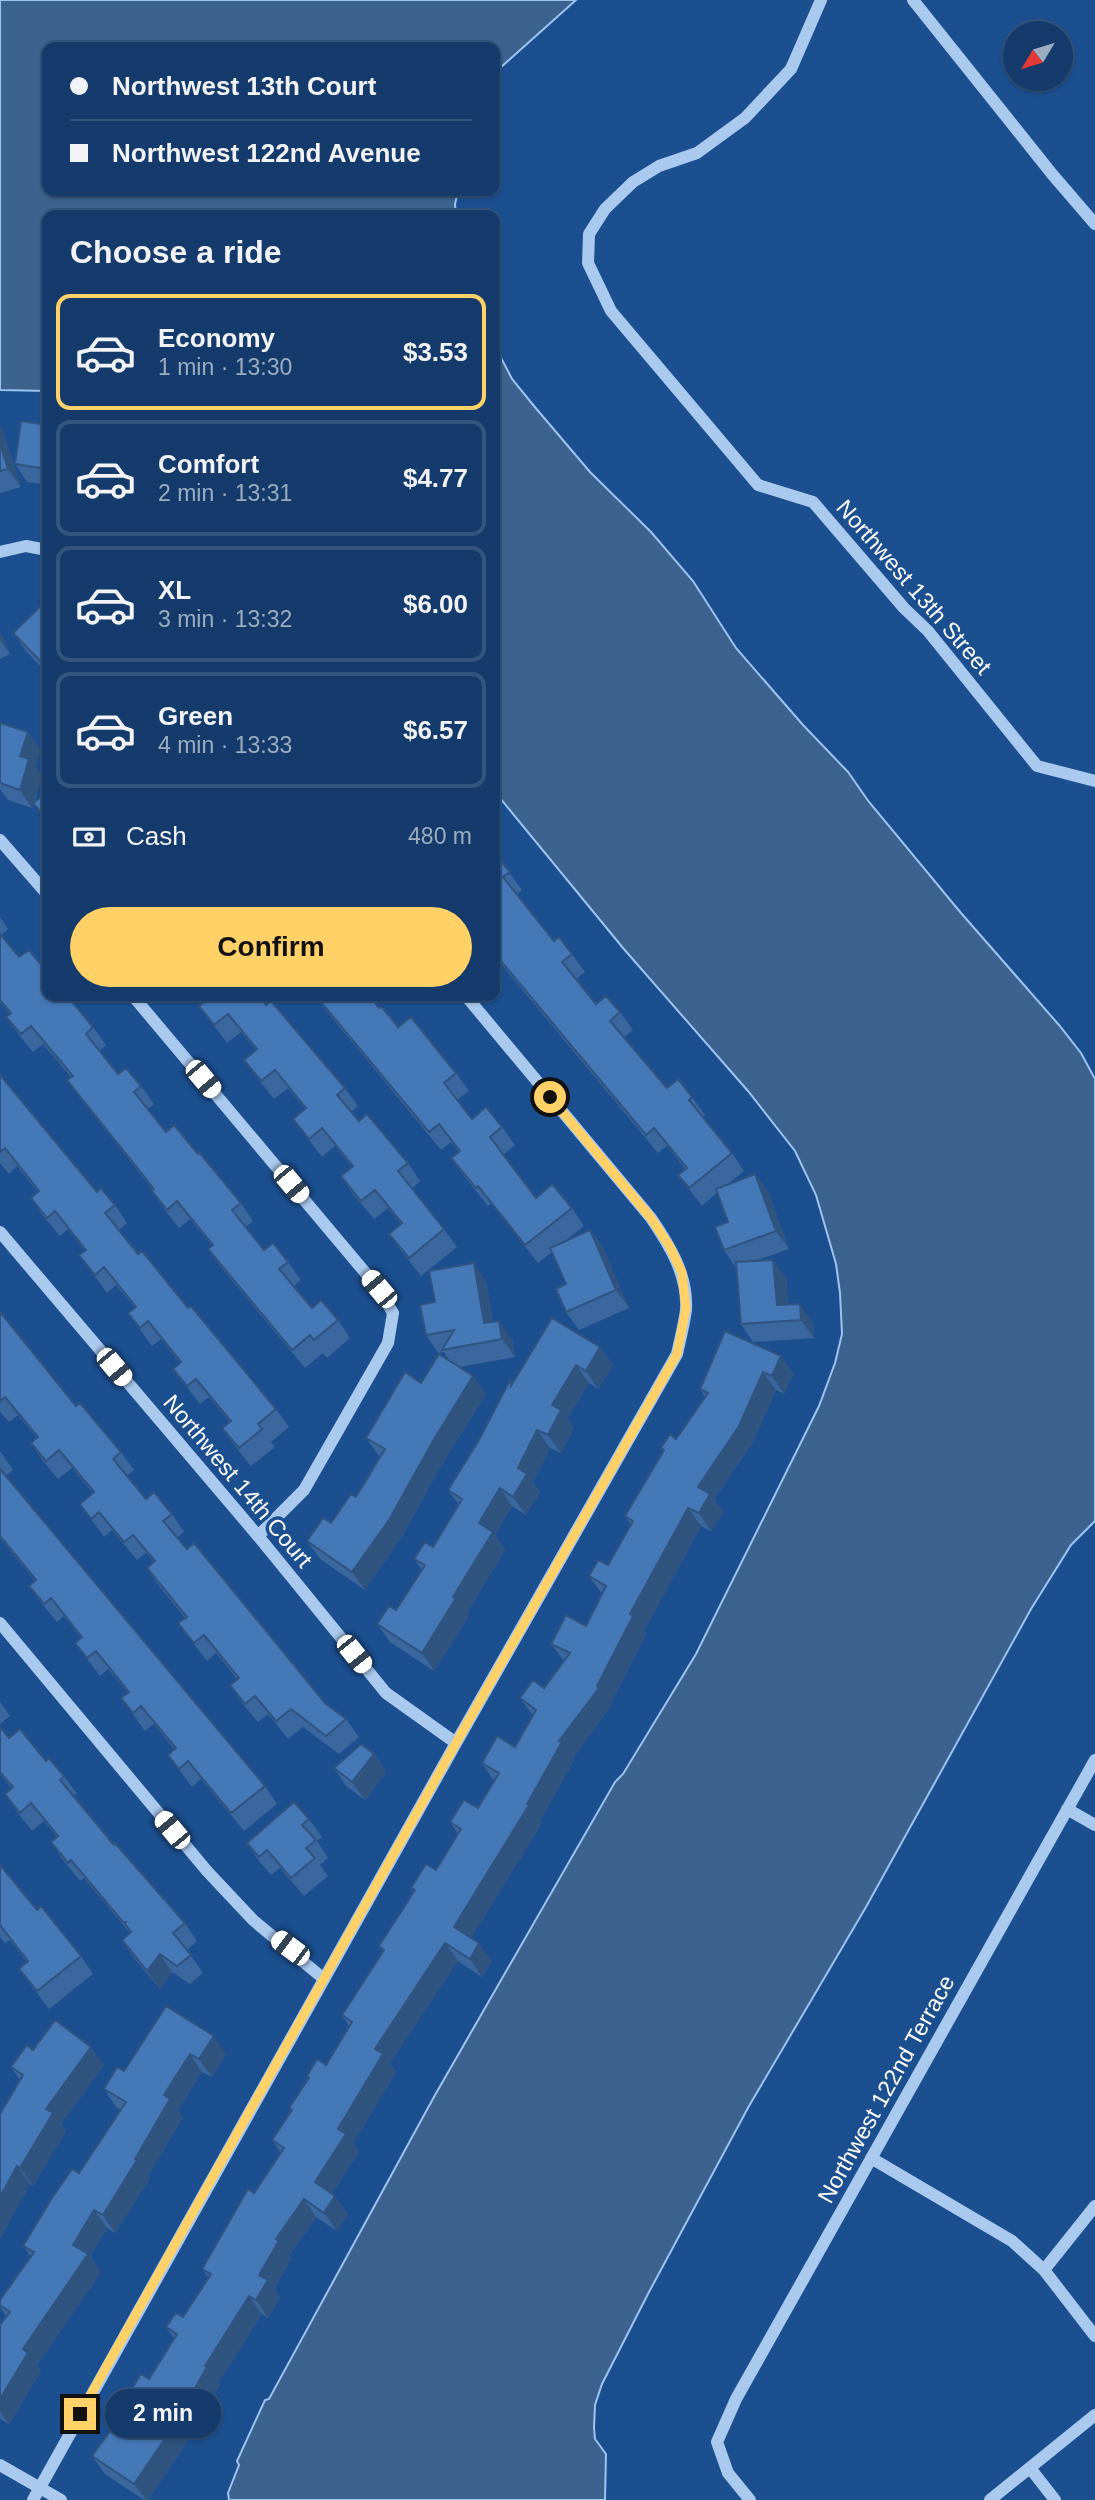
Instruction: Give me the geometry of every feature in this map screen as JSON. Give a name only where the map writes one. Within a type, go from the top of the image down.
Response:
[{"type":"street","name":"Northwest 13th Street","points":[[821,0],[791,69],[745,118],[697,153],[659,166],[633,182],[605,209],[589,234],[588,263],[611,311],[758,485],[813,502],[928,631],[1037,766],[1095,780]]},
{"type":"street","points":[[913,0],[1095,224]]},
{"type":"street","points":[[0,552],[26,545],[42,549]]},
{"type":"street","points":[[0,839],[42,888]]},
{"type":"street","points":[[137,1001],[379,1289],[393,1314],[387,1343],[304,1490],[258,1536]]},
{"type":"street","points":[[33,2500],[677,1354],[686,1308],[682,1273],[670,1247],[651,1218],[470,1001]]},
{"type":"street","name":"Northwest 14th Court","points":[[2,1239],[258,1536],[386,1693],[456,1743]]},
{"type":"street","points":[[0,1623],[207,1871],[253,1920],[324,1979]]},
{"type":"street","name":"Northwest 122nd Terrace","points":[[750,2500],[729,2473],[717,2442],[736,2399],[1095,1760]]},
{"type":"street","points":[[1068,1809],[1095,1825]]},
{"type":"street","points":[[871,2158],[1012,2241],[1044,2270],[1095,2336]]},
{"type":"street","points":[[1044,2270],[1095,2206]]},
{"type":"street","points":[[990,2500],[1095,2415]]},
{"type":"street","points":[[0,2465],[61,2500]]},
{"type":"street","points":[[1030,2468],[1055,2500]]},
{"type":"water","points":[[0,0],[576,0],[500,68],[500,42],[42,42],[42,196],[457,196],[456,210],[42,210],[42,391],[0,390]]},
{"type":"water","points":[[500,356],[512,379],[590,472],[651,532],[693,581],[736,648],[848,772],[869,802],[961,913],[1059,1025],[1081,1053],[1095,1079],[1095,1521],[1071,1545],[1031,1609],[866,1907],[749,2106],[602,2384],[595,2405],[594,2428],[595,2439],[606,2454],[605,2500],[229,2500],[228,2493],[239,2465],[237,2461],[265,2400],[269,2399],[435,2095],[615,1782],[623,1774],[696,1654],[819,1406],[835,1363],[842,1334],[836,1264],[816,1195],[795,1151],[748,1091],[623,948],[500,798]]},
{"type":"building","points":[[21,421],[42,424],[42,468],[15,464]]},
{"type":"building","points":[[0,444],[8,469],[0,471]]},
{"type":"building","points":[[42,605],[42,663],[13,633]]},
{"type":"building","points":[[0,723],[28,732],[20,756],[29,759],[20,790],[0,783]]},
{"type":"building","points":[[42,796],[42,814],[33,803]]},
{"type":"building","points":[[500,860],[510,872],[503,877],[554,941],[559,937],[572,954],[562,962],[596,1004],[606,996],[620,1012],[610,1021],[667,1088],[678,1079],[692,1097],[689,1100],[732,1153],[689,1188],[678,1175],[687,1168],[654,1128],[646,1135],[500,960]]},
{"type":"building","points":[[0,934],[19,957],[29,950],[42,966],[42,1001],[71,1001],[93,1027],[86,1034],[118,1074],[126,1068],[141,1086],[134,1092],[166,1132],[174,1125],[241,1203],[232,1210],[264,1250],[273,1243],[288,1262],[279,1269],[312,1308],[321,1300],[338,1320],[314,1340],[310,1335],[292,1350],[208,1249],[213,1245],[177,1201],[167,1210],[152,1191],[154,1189],[67,1080],[73,1076],[31,1026],[21,1034],[6,1017],[11,1013],[0,1000]]},
{"type":"building","points":[[206,1001],[263,1001],[266,1005],[271,1001],[345,1088],[337,1095],[359,1121],[367,1114],[408,1163],[398,1171],[444,1229],[409,1258],[389,1234],[402,1223],[375,1190],[361,1201],[341,1176],[353,1166],[322,1128],[309,1139],[293,1119],[306,1108],[275,1070],[261,1081],[244,1060],[257,1049],[228,1014],[214,1025],[199,1006]]},
{"type":"building","points":[[320,1001],[374,1001],[398,1027],[411,1017],[456,1073],[444,1083],[472,1119],[486,1107],[502,1127],[490,1137],[536,1198],[552,1184],[572,1208],[525,1245],[478,1186],[476,1188],[451,1158],[460,1151],[439,1124],[429,1132]]},
{"type":"building","points":[[0,1075],[97,1192],[101,1188],[115,1205],[105,1213],[138,1254],[142,1251],[188,1308],[191,1306],[276,1409],[258,1424],[262,1429],[239,1448],[222,1428],[231,1421],[196,1379],[187,1386],[173,1369],[181,1362],[148,1321],[140,1328],[128,1313],[136,1307],[104,1267],[95,1275],[79,1255],[86,1250],[55,1211],[47,1218],[31,1198],[39,1191],[5,1148],[0,1152]]},
{"type":"building","points":[[755,1174],[776,1231],[724,1250],[715,1227],[728,1222],[716,1189]]},
{"type":"building","points":[[590,1230],[616,1290],[566,1312],[556,1289],[566,1284],[550,1248]]},
{"type":"building","points":[[773,1260],[777,1305],[800,1304],[801,1320],[741,1324],[736,1262]]},
{"type":"building","points":[[474,1263],[484,1323],[499,1321],[502,1339],[442,1350],[454,1330],[426,1335],[420,1305],[435,1302],[429,1271]]},
{"type":"building","points":[[0,1312],[76,1406],[80,1403],[121,1452],[113,1459],[146,1499],[154,1492],[172,1514],[163,1521],[187,1549],[194,1543],[325,1703],[346,1719],[326,1736],[291,1709],[276,1721],[255,1696],[245,1704],[230,1685],[239,1678],[204,1635],[194,1643],[178,1623],[187,1617],[147,1568],[155,1561],[133,1535],[124,1542],[99,1512],[91,1519],[80,1504],[94,1492],[59,1450],[46,1461],[31,1443],[38,1437],[5,1397],[0,1401]]},
{"type":"building","points":[[552,1318],[600,1347],[586,1371],[576,1365],[552,1405],[561,1410],[548,1435],[537,1430],[518,1468],[527,1474],[513,1497],[500,1488],[479,1523],[493,1532],[422,1653],[377,1624],[389,1606],[396,1610],[425,1565],[414,1559],[425,1542],[433,1547],[462,1499],[448,1490],[479,1440],[510,1380],[511,1386]]},
{"type":"building","points":[[725,1331],[781,1356],[772,1376],[763,1372],[739,1426],[698,1487],[710,1494],[699,1513],[688,1508],[630,1614],[633,1616],[597,1686],[599,1688],[559,1741],[562,1742],[527,1804],[529,1805],[454,1927],[479,1943],[470,1959],[445,1943],[375,2049],[383,2054],[338,2129],[346,2134],[315,2182],[335,2196],[324,2213],[304,2199],[276,2239],[279,2241],[259,2275],[268,2280],[256,2300],[249,2296],[205,2366],[207,2367],[171,2430],[134,2484],[92,2456],[138,2393],[132,2389],[141,2374],[149,2379],[177,2334],[166,2327],[176,2313],[183,2317],[211,2274],[202,2269],[248,2189],[254,2193],[284,2148],[272,2140],[292,2110],[289,2108],[309,2078],[307,2076],[317,2059],[326,2065],[352,2022],[342,2015],[384,1950],[379,1946],[415,1890],[411,1888],[426,1864],[436,1870],[461,1829],[450,1822],[464,1800],[478,1808],[499,1773],[482,1763],[497,1736],[515,1747],[536,1710],[520,1698],[533,1680],[544,1688],[570,1653],[551,1644],[566,1615],[586,1626],[606,1586],[589,1576],[598,1560],[608,1565],[633,1521],[625,1516],[664,1450],[661,1448],[670,1434],[676,1439],[708,1393],[700,1389]]},
{"type":"building","points":[[439,1354],[473,1376],[389,1520],[352,1572],[307,1541],[323,1518],[331,1523],[351,1494],[356,1497],[385,1449],[366,1438],[405,1372],[421,1383]]},
{"type":"building","points":[[0,1469],[265,1786],[231,1813],[188,1761],[179,1769],[168,1755],[176,1748],[141,1706],[133,1713],[121,1698],[129,1692],[96,1651],[87,1658],[75,1643],[82,1637],[51,1598],[44,1604],[29,1586],[36,1580],[0,1536]]},
{"type":"building","points":[[0,1727],[9,1738],[20,1729],[46,1761],[49,1758],[64,1776],[60,1780],[114,1845],[115,1843],[185,1923],[173,1933],[191,1955],[177,1966],[160,1954],[147,1971],[122,1940],[131,1932],[126,1922],[123,1922],[71,1860],[68,1863],[51,1842],[58,1836],[31,1803],[20,1813],[5,1794],[13,1787],[0,1772]]},
{"type":"building","points":[[361,1744],[374,1754],[352,1782],[334,1768]]},
{"type":"building","points":[[294,1802],[309,1819],[302,1825],[316,1840],[306,1848],[315,1858],[291,1878],[267,1850],[259,1857],[247,1843]]},
{"type":"building","points":[[0,1865],[37,1910],[41,1906],[81,1956],[37,1991],[19,1969],[28,1961],[0,1925]]},
{"type":"building","points":[[166,2006],[214,2036],[199,2059],[190,2054],[164,2095],[170,2099],[135,2159],[137,2160],[103,2215],[94,2210],[73,2245],[88,2254],[23,2349],[28,2353],[0,2399],[0,2325],[10,2312],[0,2305],[0,2300],[34,2252],[23,2246],[52,2198],[72,2169],[79,2173],[126,2102],[104,2089],[117,2067],[124,2071]]},
{"type":"building","points":[[55,2020],[91,2047],[46,2109],[53,2113],[20,2168],[17,2166],[0,2197],[0,2114],[23,2075],[11,2067],[27,2045],[33,2050]]},
{"type":"route","points":[[80,2414],[677,1354],[686,1308],[682,1273],[670,1247],[651,1218],[550,1097]]}]
